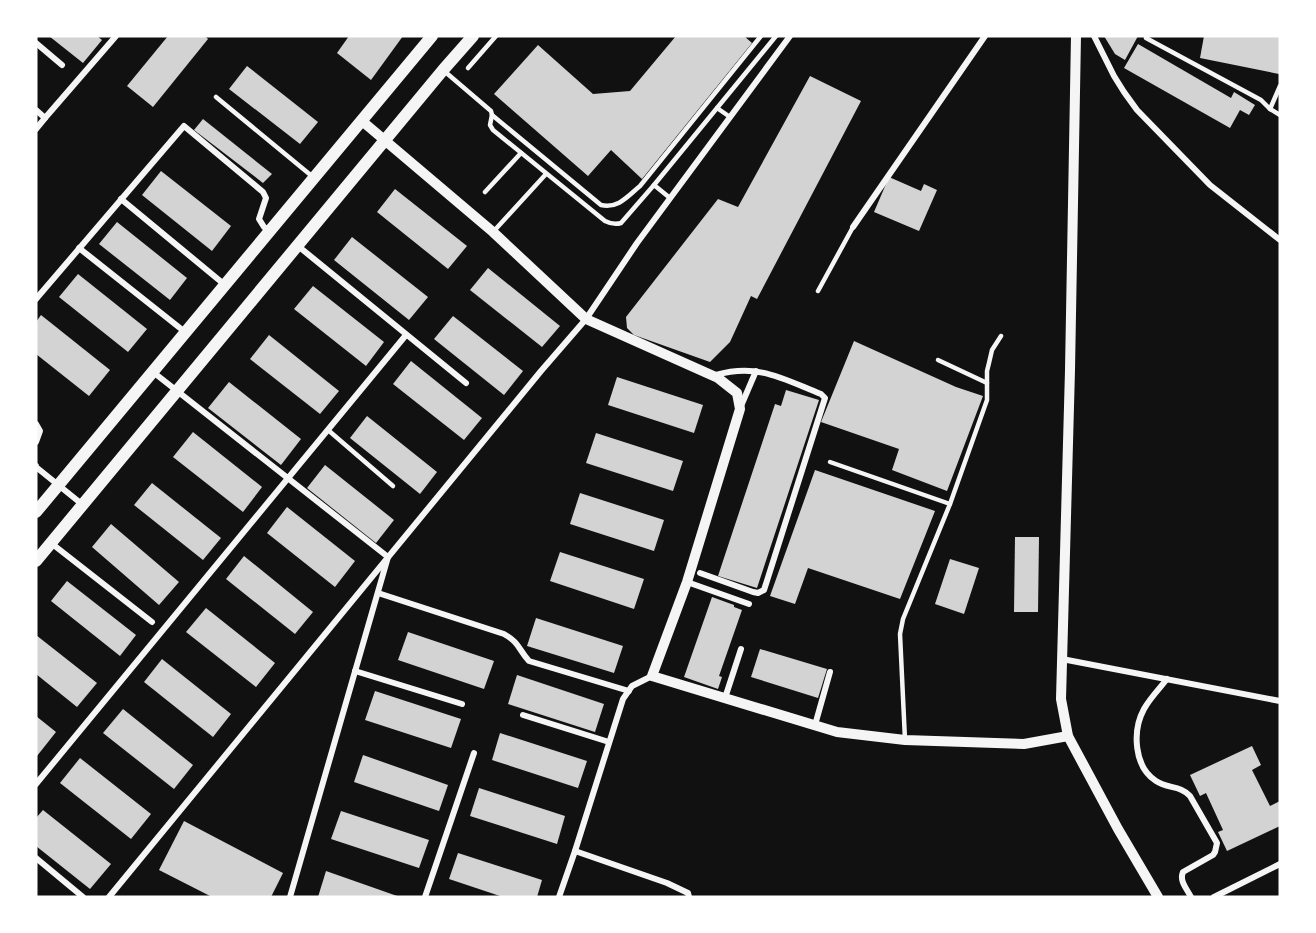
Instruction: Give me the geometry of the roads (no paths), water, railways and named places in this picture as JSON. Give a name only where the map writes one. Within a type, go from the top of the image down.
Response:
[{"type":"main road","points":[[36,512],[432,36]]},
{"type":"main road","points":[[36,561],[472,36]]},
{"type":"street","points":[[36,129],[116,36]]},
{"type":"street","points":[[109,897],[586,319],[637,243],[790,36]]},
{"type":"street","points":[[853,227],[985,36]]},
{"type":"street","points":[[1076,36],[1071,358],[1061,699],[1068,736],[1158,897]]},
{"type":"street","points":[[1094,36],[1114,76],[1137,110],[1210,184],[1280,240]]},
{"type":"street","points":[[36,43],[62,65]]},
{"type":"street","points":[[36,110],[45,118]]},
{"type":"street","points":[[362,121],[493,232],[586,319],[714,376],[737,393],[740,409]]},
{"type":"street","points":[[36,298],[185,126],[263,192],[266,198],[259,219],[270,231]]},
{"type":"street","points":[[121,199],[225,285]]},
{"type":"street","points":[[297,245],[466,383]]},
{"type":"street","points":[[79,248],[186,332]]},
{"type":"street","points":[[36,784],[406,335]]},
{"type":"street","points":[[700,573],[753,592],[759,593],[764,590],[825,398],[822,394],[756,371],[741,370],[714,376]]},
{"type":"street","points":[[559,897],[623,699],[632,686],[652,676],[687,582],[740,409],[756,371]]},
{"type":"street","points":[[153,372],[388,557]]},
{"type":"street","points":[[36,423],[40,431],[36,442]]},
{"type":"street","points":[[36,466],[83,505]]},
{"type":"street","points":[[51,543],[152,622]]},
{"type":"street","points":[[290,897],[388,557]]},
{"type":"street","points":[[687,582],[749,604]]},
{"type":"street","points":[[378,593],[504,634],[516,642],[529,661],[628,691]]},
{"type":"street","points":[[725,698],[741,649]]},
{"type":"street","points":[[1062,659],[1280,700]]},
{"type":"street","points":[[355,671],[462,704]]},
{"type":"street","points":[[815,725],[830,672]]},
{"type":"street","points":[[652,676],[837,732],[905,740],[1024,744],[1068,736]]},
{"type":"street","points":[[1167,679],[1144,709],[1138,726],[1138,754],[1150,777],[1160,783],[1184,790],[1190,796],[1217,843],[1213,855],[1183,872],[1181,876],[1191,897]]},
{"type":"street","points":[[523,715],[609,742]]},
{"type":"street","points":[[425,897],[474,753]]},
{"type":"street","points":[[575,851],[667,883],[688,893],[688,897]]},
{"type":"street","points":[[36,858],[83,897]]},
{"type":"street","points":[[1214,897],[1280,864]]},
{"type":"lane","points":[[468,68],[496,36]]},
{"type":"lane","points":[[443,70],[491,111],[492,115],[601,205],[612,206],[621,203],[640,186],[761,36]]},
{"type":"lane","points":[[492,115],[490,125],[494,130],[605,221],[616,225],[621,223],[654,185],[776,36]]},
{"type":"lane","points":[[1146,38],[1261,100],[1280,115]]},
{"type":"lane","points":[[1270,109],[1280,86]]},
{"type":"lane","points":[[216,97],[314,178]]},
{"type":"lane","points":[[717,108],[730,117]]},
{"type":"lane","points":[[485,192],[521,153]]},
{"type":"lane","points":[[493,232],[546,174]]},
{"type":"lane","points":[[654,185],[670,198]]},
{"type":"lane","points":[[818,291],[853,227]]},
{"type":"lane","points":[[905,740],[900,634],[903,619],[950,504],[987,400],[987,371],[992,350],[1001,336]]},
{"type":"lane","points":[[938,360],[987,383]]},
{"type":"lane","points":[[328,430],[393,486]]},
{"type":"lane","points":[[830,462],[950,504]]}]
